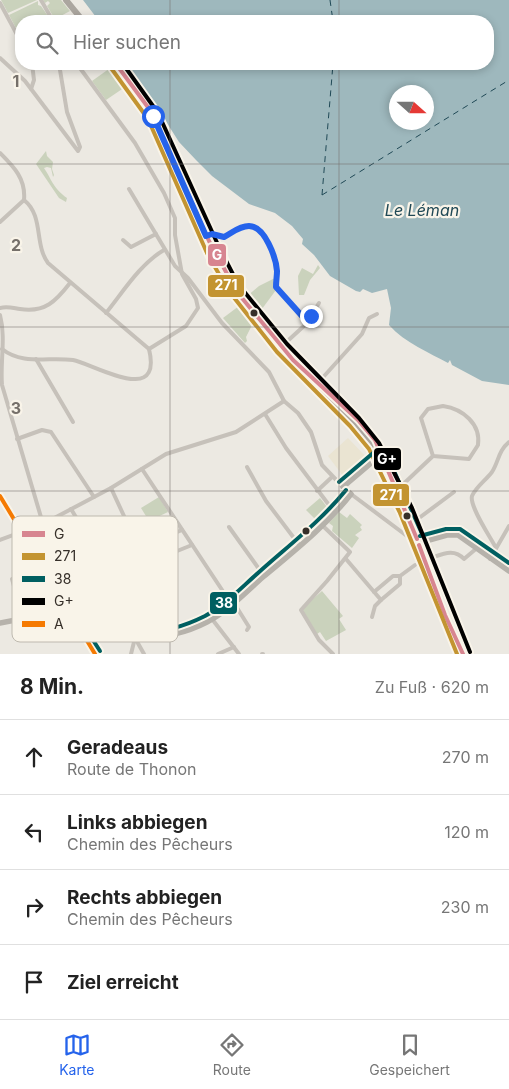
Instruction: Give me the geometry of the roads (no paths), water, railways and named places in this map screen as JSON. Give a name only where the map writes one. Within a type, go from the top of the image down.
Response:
[{"type":"main road","points":[[66,0],[80,15]]},
{"type":"main road","points":[[70,0],[81,15]]},
{"type":"main road","points":[[123,70],[153,109],[206,236],[233,287],[281,347],[336,403],[374,446]]},
{"type":"street","points":[[40,0],[49,15]]},
{"type":"street","points":[[0,4],[15,31]]},
{"type":"street","points":[[0,58],[20,74],[75,150],[80,150],[67,112],[61,70]]},
{"type":"street","points":[[31,88],[34,84],[33,70]]},
{"type":"street","points":[[81,70],[135,143],[164,193],[175,218],[174,235],[180,269],[197,302],[197,309],[186,326],[149,349]]},
{"type":"street","points":[[0,153],[18,174],[23,186],[24,200],[31,208],[38,225],[45,259],[70,283],[149,349]]},
{"type":"street","points":[[129,189],[175,266],[180,269],[222,323],[269,372],[284,401],[303,420],[314,439],[322,465],[332,477],[351,494],[418,542],[455,534],[464,538],[490,559],[509,570]]},
{"type":"street","points":[[0,222],[24,200]]},
{"type":"street","points":[[206,236],[212,234],[224,237],[235,230],[247,226],[258,230],[266,241],[275,264],[276,287],[302,316],[311,316]]},
{"type":"street","points":[[123,240],[131,247],[156,234]]},
{"type":"street","points":[[106,313],[133,278],[164,250]]},
{"type":"street","points":[[0,308],[33,310],[44,308],[55,301],[70,283]]},
{"type":"street","points":[[281,347],[305,325],[320,303]]},
{"type":"street","points":[[317,384],[362,334],[370,318],[377,314]]},
{"type":"street","points":[[0,315],[1,379],[41,516]]},
{"type":"street","points":[[2,349],[16,358],[81,362],[126,380],[133,380],[142,377],[148,370],[149,349]]},
{"type":"street","points":[[36,359],[73,422]]},
{"type":"street","points":[[57,516],[111,488],[172,451],[236,432],[284,401]]},
{"type":"street","points":[[336,403],[345,407],[363,425],[380,455],[397,490],[418,542],[423,562],[463,654]]},
{"type":"street","points":[[443,406],[464,414],[472,422],[478,436],[478,445],[473,456],[465,460],[433,456],[421,422],[423,413],[432,407],[443,406]]},
{"type":"street","points":[[265,414],[334,513]]},
{"type":"street","points":[[17,439],[42,430],[52,432],[94,496]]},
{"type":"street","points":[[496,548],[473,508],[472,500],[473,494],[493,470],[500,450],[508,442]]},
{"type":"street","points":[[343,487],[380,455]]},
{"type":"street","points":[[397,490],[433,456]]},
{"type":"street","points":[[246,467],[266,501],[300,546]]},
{"type":"street","points":[[142,469],[173,516]]},
{"type":"street","points":[[317,491],[332,477]]},
{"type":"street","points":[[111,488],[124,516]]},
{"type":"street","points":[[411,524],[454,492]]},
{"type":"street","points":[[178,632],[212,619],[233,604],[323,526],[351,494]]},
{"type":"street","points":[[0,496],[12,516]]},
{"type":"street","points":[[70,509],[74,516]]},
{"type":"street","points":[[178,524],[249,627],[247,630]]},
{"type":"street","points":[[323,526],[349,549],[350,554],[301,608],[319,640],[334,654]]},
{"type":"street","points":[[490,559],[509,526]]},
{"type":"street","points":[[229,527],[264,576]]},
{"type":"street","points":[[178,532],[182,530]]},
{"type":"street","points":[[0,540],[12,536]]},
{"type":"street","points":[[178,551],[192,545]]},
{"type":"street","points":[[434,557],[444,553],[455,553],[464,559],[477,548]]},
{"type":"street","points":[[346,559],[381,600]]},
{"type":"street","points":[[374,592],[393,576],[400,576],[415,565]]},
{"type":"street","points":[[372,617],[375,606],[400,584],[400,576]]},
{"type":"street","points":[[212,619],[239,654]]},
{"type":"street","points":[[87,642],[95,654]]},
{"type":"street","points":[[137,642],[144,654]]},
{"type":"street","points":[[218,654],[234,648]]},
{"type":"water","name":"Le Léman","points":[[83,0],[509,0],[509,385],[482,381],[452,365],[450,360],[448,363],[402,337],[389,325],[391,308],[387,289],[372,293],[363,289],[360,292],[330,276],[314,255],[302,244],[303,239],[292,226],[275,213],[249,204],[212,176],[179,142],[153,101],[130,70],[494,70],[494,15],[94,15]]}]
